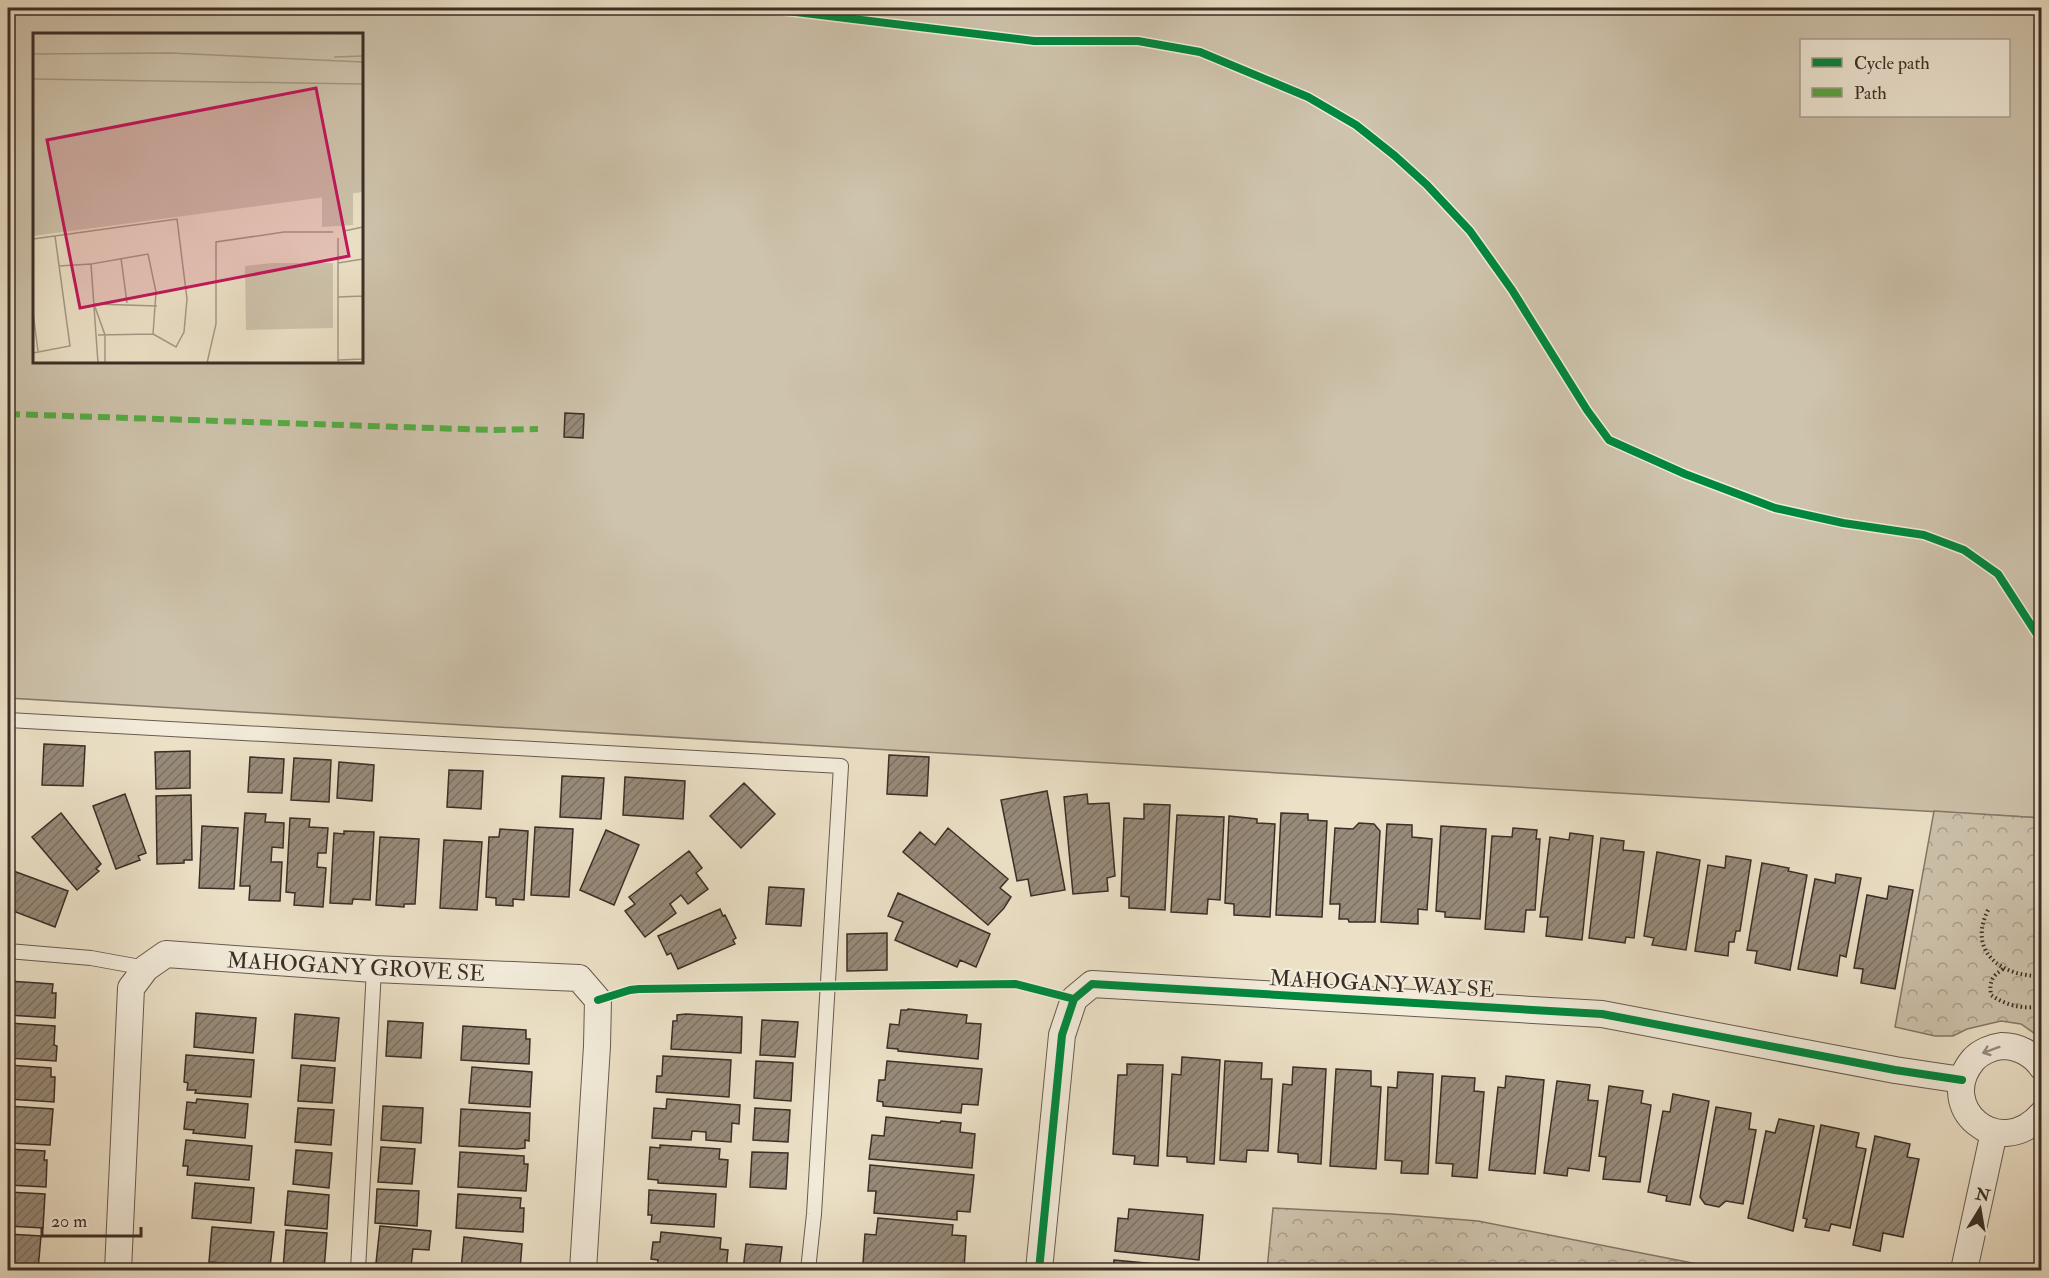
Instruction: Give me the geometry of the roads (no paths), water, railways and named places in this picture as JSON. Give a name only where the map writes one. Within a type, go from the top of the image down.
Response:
[{"type":"street","name":"MAHOGANY GROVE SE","points":[[146,968],[166,954],[374,969],[579,978],[598,1000],[583,1270]]},
{"type":"street","points":[[122,1270],[131,988],[146,968]]},
{"type":"street","name":"MAHOGANY WAY SE","points":[[1039,1270],[1062,1035],[1074,999],[1092,984],[1602,1014],[1895,1070],[1962,1080]]},
{"type":"street","points":[[2042,1067],[2028,1053],[2015,1047],[2001,1046],[1988,1049],[1976,1057],[1968,1067],[1962,1080],[1961,1093],[1964,1107],[1977,1123],[1994,1132],[2008,1133],[2022,1130],[2042,1114]]},
{"type":"street","points":[[1964,1270],[1994,1132]]},
{"type":"lane","points":[[8,720],[841,766],[814,1214],[808,1270]]},
{"type":"lane","points":[[8,951],[91,958],[146,968]]},
{"type":"lane","points":[[358,1270],[374,969]]}]
